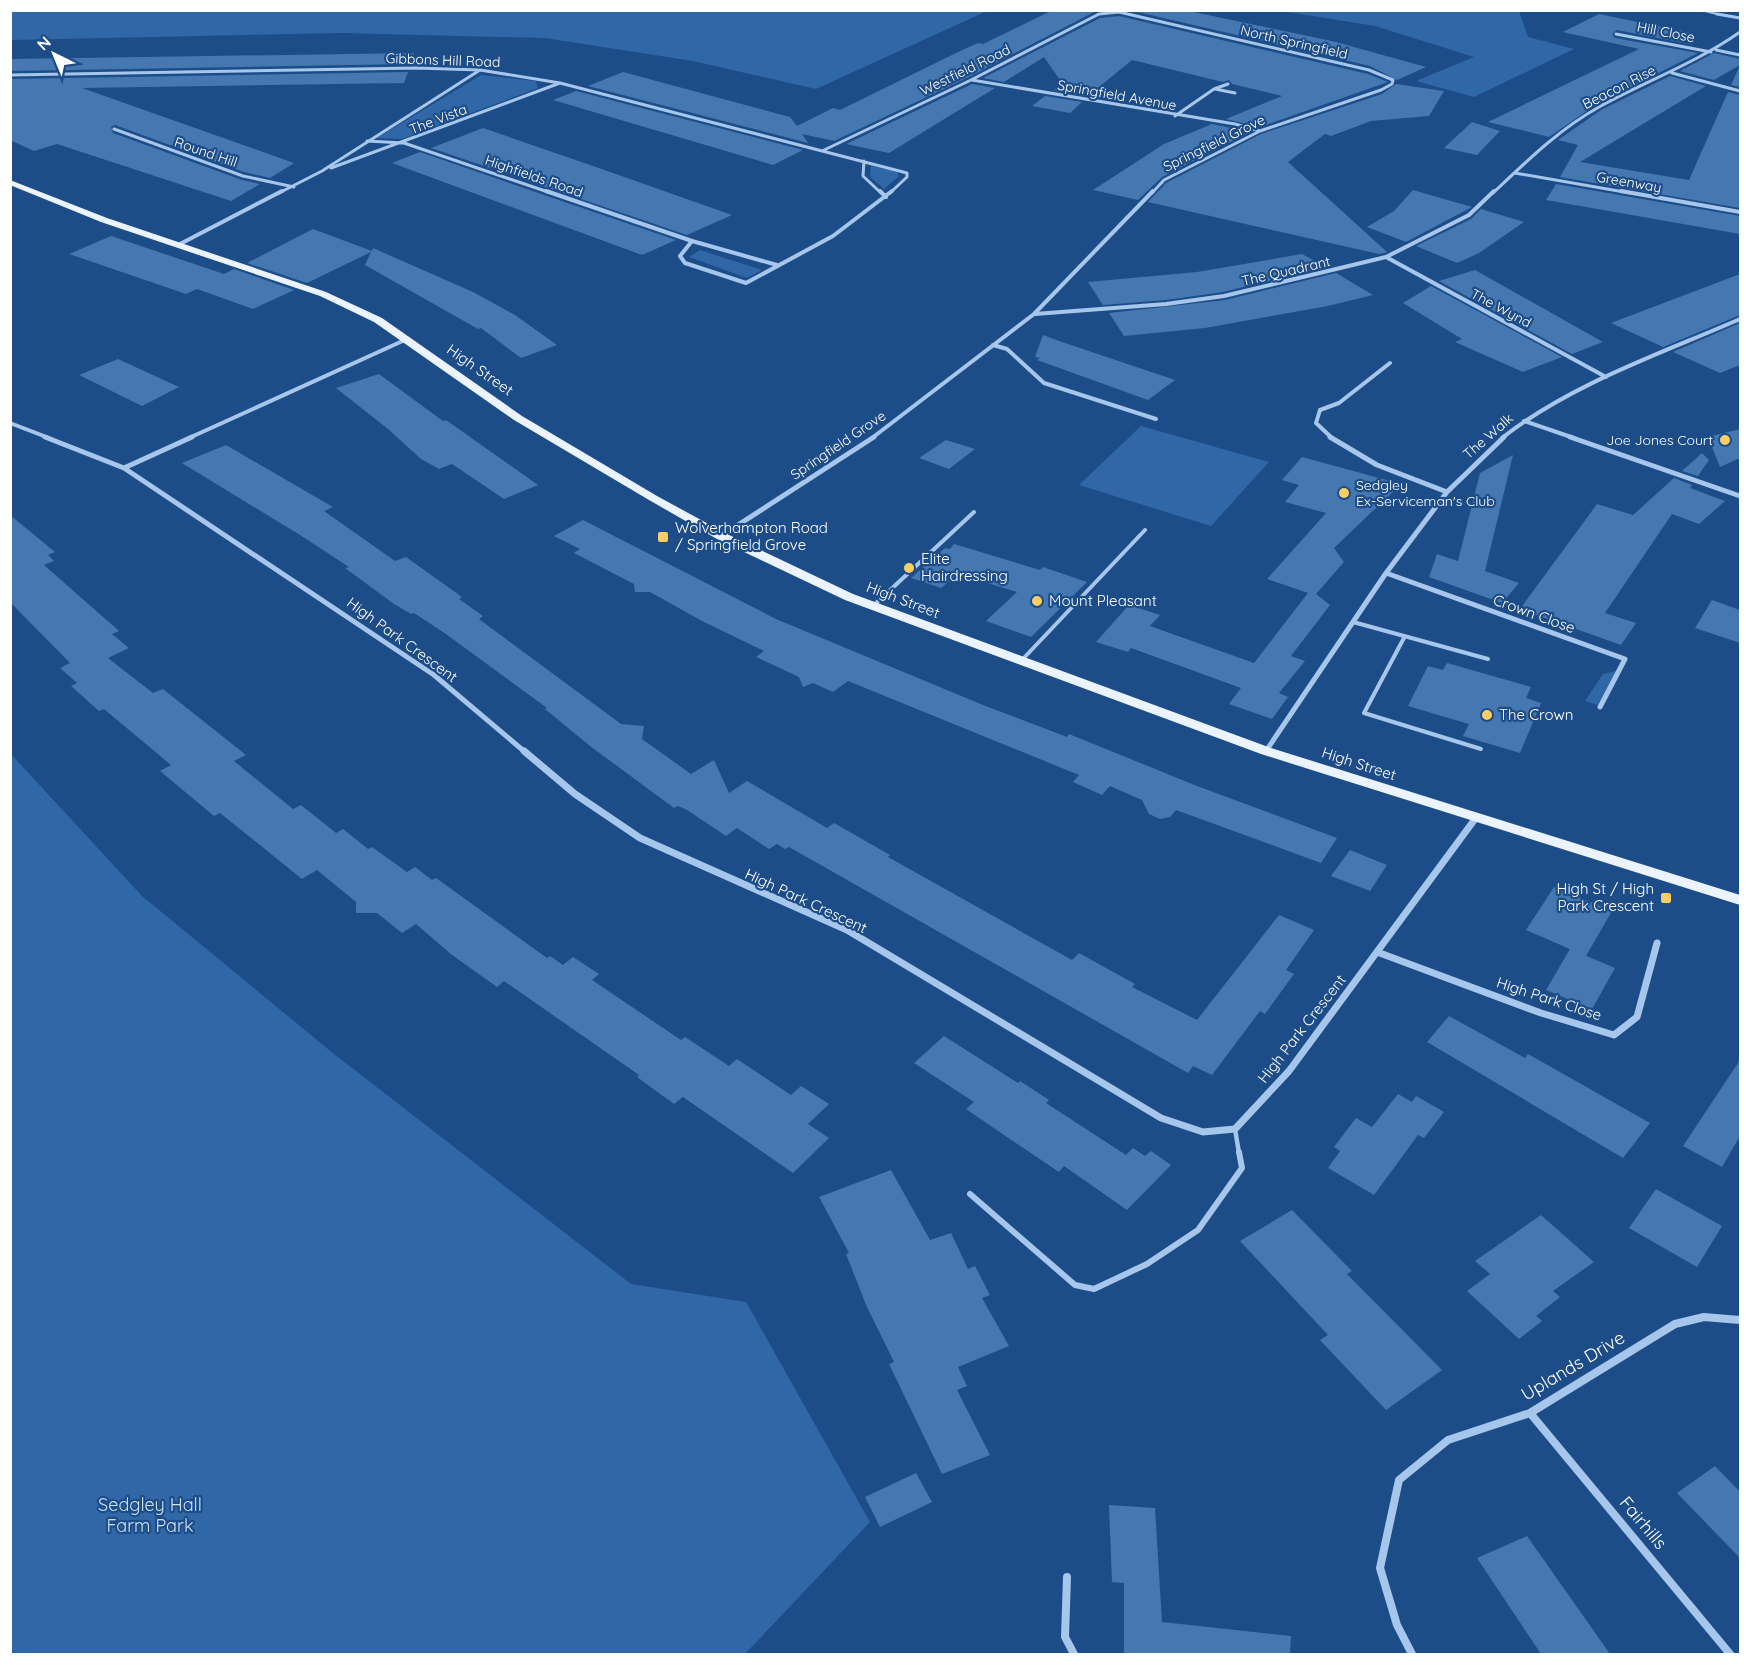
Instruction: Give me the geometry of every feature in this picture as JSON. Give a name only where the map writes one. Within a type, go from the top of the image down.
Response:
[{"type":"main road","name":"High Street","points":[[10,182],[104,220],[323,294],[378,320],[518,418],[721,536],[873,606],[1266,751],[1475,819],[1740,900]]},
{"type":"street","points":[[1721,10],[1718,14],[1740,18]]},
{"type":"street","name":"Westfield Road","points":[[822,151],[855,133],[971,80],[1099,14],[1119,12]]},
{"type":"street","name":"North Springfield","points":[[1119,12],[1348,65],[1393,80]]},
{"type":"street","name":"Beacon Rise","points":[[1515,173],[1556,134],[1599,107],[1716,50],[1740,32]]},
{"type":"street","name":"Hill Close","points":[[1616,34],[1711,52]]},
{"type":"street","points":[[1716,50],[1740,55]]},
{"type":"street","name":"Gibbons Hill Road","points":[[10,75],[242,70],[480,70],[560,83],[907,174],[907,177],[886,197]]},
{"type":"street","name":"The Vista","points":[[180,244],[322,171],[480,70]]},
{"type":"street","points":[[1671,73],[1740,91]]},
{"type":"street","name":"Springfield Avenue","points":[[971,80],[1175,116],[1235,124],[1260,131]]},
{"type":"street","name":"Springfield Grove","points":[[721,536],[874,437],[1034,314],[1164,180],[1260,131],[1381,90],[1392,84],[1393,80]]},
{"type":"street","name":"The Vista","points":[[322,171],[404,143],[560,83]]},
{"type":"street","points":[[1175,116],[1214,89],[1228,84]]},
{"type":"street","points":[[1214,89],[1235,93]]},
{"type":"street","name":"Round Hill","points":[[114,129],[243,176],[294,187]]},
{"type":"street","name":"Highfields Road","points":[[367,141],[404,143],[692,242],[777,265]]},
{"type":"street","points":[[692,242],[680,256],[685,263],[746,283],[833,236],[886,197],[863,176],[864,161]]},
{"type":"street","name":"Greenway","points":[[1515,173],[1740,212]]},
{"type":"street","name":"The Quadrant","points":[[1034,314],[1166,304],[1224,296],[1386,257],[1469,215],[1515,173]]},
{"type":"street","name":"The Wynd","points":[[1386,257],[1606,377]]},
{"type":"street","name":"The Walk","points":[[1266,751],[1386,573],[1463,474],[1524,421],[1606,377],[1740,319]]},
{"type":"street","points":[[124,468],[407,339]]},
{"type":"street","points":[[993,345],[1007,349],[1044,384],[1156,419]]},
{"type":"street","points":[[1390,363],[1339,403],[1320,410],[1316,423],[1350,452],[1448,492]]},
{"type":"street","points":[[1524,421],[1740,496]]},
{"type":"street","name":"High Park Crescent","points":[[10,423],[124,468],[434,675],[575,794],[640,838],[847,930],[1161,1118],[1203,1132],[1235,1129],[1289,1071],[1475,819]]},
{"type":"street","name":"Crown Close","points":[[1386,573],[1625,659],[1600,707]]},
{"type":"street","name":"High Park Close","points":[[1377,952],[1541,1013],[1614,1035],[1637,1017],[1657,943]]},
{"type":"street","name":"Uplands Drive","points":[[1412,1654],[1397,1625],[1380,1568],[1399,1480],[1448,1440],[1530,1413],[1675,1324],[1704,1317],[1740,1320]]},
{"type":"street","name":"Fairhills","points":[[1530,1413],[1730,1654]]},
{"type":"street","points":[[1067,1577],[1065,1637],[1074,1654]]},
{"type":"lane","points":[[1701,10],[1718,14]]},
{"type":"lane","points":[[873,606],[974,512]]},
{"type":"lane","points":[[1021,662],[1145,530]]},
{"type":"lane","points":[[1353,622],[1488,659]]},
{"type":"lane","points":[[1405,636],[1364,713],[1481,749]]},
{"type":"lane","points":[[970,1194],[1075,1285],[1094,1289],[1147,1264],[1198,1230],[1242,1168],[1235,1129]]},
{"type":"green space","points":[[10,11],[987,11],[816,89],[693,61],[545,38],[341,33],[11,40]]},
{"type":"green space","points":[[1282,11],[1519,11],[1528,37],[1574,49],[1474,97],[1416,81],[1474,57],[1375,26]]},
{"type":"green space","points":[[481,75],[536,81],[538,88],[402,139],[377,138]]},
{"type":"green space","points":[[871,166],[897,172],[899,176],[884,189],[870,177]]},
{"type":"green space","points":[[700,250],[762,270],[747,278],[689,257]]},
{"type":"green space","points":[[1141,426],[1269,462],[1211,526],[1079,485]]},
{"type":"green space","points":[[1616,671],[1598,705],[1585,701],[1603,674]]},
{"type":"green space","name":"Sedgley Hall Farm Park","points":[[10,753],[142,896],[334,1054],[631,1284],[746,1302],[870,1522],[745,1654],[11,1654]]},
{"type":"building","points":[[1053,10],[1098,10],[969,77],[834,141],[802,134],[808,143],[588,86],[623,72],[790,117],[797,126],[833,108],[840,110],[956,53],[978,43],[983,44]]},
{"type":"building","points":[[1129,10],[1184,10],[1336,42],[1426,67],[1397,80],[1370,66]]},
{"type":"building","points":[[1599,14],[1691,33],[1677,41],[1694,45],[1617,30],[1612,34],[1615,38],[1698,53],[1597,104],[1549,137],[1488,122],[1639,49],[1563,32]]},
{"type":"building","points":[[1119,16],[1368,74],[1388,82],[1260,127],[1226,119],[1282,96],[1232,84],[1229,80],[1223,82],[1132,60],[1088,96],[1054,90],[1062,83],[1044,57],[1004,82],[983,78],[1100,18]]},
{"type":"building","points":[[414,53],[410,64],[10,71],[10,59]]},
{"type":"building","points":[[1714,53],[1740,59],[1740,65],[1714,80],[1680,71]]},
{"type":"building","points":[[1740,65],[1740,87],[1731,85]]},
{"type":"building","points":[[408,72],[404,83],[82,88],[294,163],[270,178],[244,172],[115,125],[111,127],[113,133],[242,180],[260,184],[231,201],[57,144],[34,151],[10,140],[10,79]]},
{"type":"building","points":[[1670,76],[1706,86],[1580,162],[1689,180],[1728,92],[1740,95],[1740,208],[1560,177],[1578,145],[1558,140],[1601,110]]},
{"type":"building","points":[[972,84],[995,88],[889,153],[846,144]]},
{"type":"building","points":[[1396,84],[1444,91],[1429,116],[1371,121],[1331,136],[1325,134],[1288,162],[1387,252],[1385,253],[1379,254],[1148,202],[1166,183],[1261,134],[1382,94]]},
{"type":"building","points":[[576,91],[803,150],[773,165],[553,100]]},
{"type":"building","points":[[1045,96],[1082,102],[1070,113],[1032,106]]},
{"type":"building","points":[[1472,122],[1500,131],[1477,155],[1444,148]]},
{"type":"building","points":[[1212,124],[1250,132],[1162,177],[1138,200],[1093,190],[1164,144]]},
{"type":"building","points":[[483,128],[732,215],[687,235],[431,148]]},
{"type":"building","points":[[420,152],[676,240],[642,255],[392,163]]},
{"type":"building","points":[[1556,184],[1740,216],[1740,234],[1546,200]]},
{"type":"building","points":[[1413,190],[1472,207],[1406,242],[1367,227],[1394,211]]},
{"type":"building","points":[[1481,209],[1524,222],[1479,253],[1457,263],[1416,246],[1471,219]]},
{"type":"building","points":[[313,229],[372,251],[373,248],[473,292],[515,315],[557,345],[521,358],[481,328],[478,329],[365,265],[371,252],[307,283],[247,263]]},
{"type":"building","points":[[111,236],[224,274],[234,269],[294,290],[253,309],[197,289],[186,294],[69,254]]},
{"type":"building","points":[[1302,254],[1326,267],[1223,292],[1166,300],[1103,305],[1088,282],[1197,272]]},
{"type":"building","points":[[1475,270],[1603,342],[1572,354],[1439,281]]},
{"type":"building","points":[[1336,273],[1373,295],[1328,306],[1205,328],[1124,336],[1109,313],[1225,300]]},
{"type":"building","points":[[1740,274],[1740,315],[1663,347],[1611,323]]},
{"type":"building","points":[[1431,286],[1562,357],[1523,372],[1455,342],[1462,339],[1403,303]]},
{"type":"building","points":[[1740,323],[1740,365],[1720,373],[1673,352]]},
{"type":"building","points":[[1043,335],[1175,380],[1148,400],[1037,360],[1040,358],[1035,357]]},
{"type":"building","points":[[118,359],[179,387],[142,406],[79,375]]},
{"type":"building","points":[[379,374],[443,421],[446,420],[538,485],[504,499],[452,464],[439,469],[421,459],[388,429],[336,388]]},
{"type":"building","name":"Joe Jones Court","points":[[1740,429],[1740,458],[1720,467],[1708,437]]},
{"type":"building","points":[[946,440],[975,449],[949,469],[919,458]]},
{"type":"building","points":[[226,445],[333,507],[324,511],[395,561],[406,557],[462,597],[459,599],[483,616],[479,619],[621,724],[644,726],[642,739],[691,774],[714,760],[729,793],[747,781],[827,828],[834,823],[890,855],[888,857],[1072,960],[1079,953],[1135,984],[1132,987],[1197,1020],[1279,915],[1314,930],[1286,970],[1294,974],[1265,1014],[1260,1011],[1212,1075],[1193,1066],[1188,1073],[789,847],[785,849],[777,844],[769,849],[737,828],[726,836],[687,810],[678,806],[674,808],[590,746],[545,709],[547,708],[446,634],[414,613],[411,614],[394,604],[345,568],[349,567],[300,535],[182,463]]},
{"type":"building","points":[[1702,453],[1709,460],[1698,476],[1682,471]]},
{"type":"building","points":[[1513,455],[1485,571],[1519,583],[1502,603],[1429,577],[1437,554],[1458,561],[1480,473]]},
{"type":"building","points":[[1302,457],[1401,484],[1334,548],[1344,562],[1316,594],[1330,605],[1291,656],[1305,661],[1279,693],[1288,697],[1272,719],[1229,704],[1241,688],[1131,648],[1128,652],[1096,642],[1129,605],[1160,615],[1150,626],[1254,663],[1308,593],[1267,579],[1326,513],[1285,502],[1299,485],[1282,480]]},
{"type":"building","points":[[1674,478],[1692,485],[1690,488],[1725,501],[1699,524],[1672,514],[1605,613],[1636,623],[1621,645],[1520,609],[1597,504],[1633,515]]},
{"type":"building","points":[[10,515],[55,552],[48,555],[54,561],[44,565],[119,631],[112,634],[129,648],[108,658],[153,693],[163,689],[246,755],[234,761],[293,809],[301,805],[336,833],[343,829],[368,849],[372,847],[407,872],[415,867],[432,880],[436,878],[547,958],[550,956],[563,965],[573,957],[599,974],[592,980],[681,1040],[685,1037],[729,1066],[737,1059],[791,1095],[801,1086],[829,1104],[808,1124],[829,1138],[793,1173],[683,1097],[674,1104],[637,1077],[639,1075],[504,981],[497,987],[452,955],[416,924],[402,933],[377,913],[356,913],[356,902],[317,870],[302,879],[220,813],[214,816],[160,771],[171,765],[104,709],[99,711],[71,686],[77,683],[60,668],[70,663],[10,602]]},
{"type":"building","points":[[583,520],[776,619],[983,705],[1067,737],[1069,734],[1197,786],[1337,838],[1321,863],[1176,810],[1170,817],[1160,819],[1149,814],[1142,800],[1110,786],[1102,795],[1073,782],[1079,775],[848,681],[833,692],[813,683],[803,687],[799,677],[756,657],[764,651],[702,621],[650,592],[635,592],[634,584],[574,553],[580,549],[554,536]]},
{"type":"building","points":[[954,544],[1040,570],[1043,567],[1087,582],[1031,637],[986,621],[1017,592],[958,574],[941,588],[911,578],[945,548],[950,549]]},
{"type":"building","points":[[1712,600],[1740,610],[1740,643],[1695,628]]},
{"type":"building","name":"The Crown","points":[[1447,663],[1531,687],[1526,698],[1541,703],[1520,753],[1463,736],[1469,724],[1408,706],[1428,666],[1443,670]]},
{"type":"building","points":[[1350,850],[1387,865],[1370,891],[1331,876]]},
{"type":"building","points":[[1554,887],[1612,911],[1586,956],[1526,930]]},
{"type":"building","points":[[1570,949],[1615,968],[1592,1009],[1546,990]]},
{"type":"building","points":[[1449,1016],[1525,1058],[1528,1054],[1650,1123],[1623,1158],[1427,1042]]},
{"type":"building","points":[[944,1036],[1018,1083],[1020,1081],[1049,1100],[1046,1103],[1126,1155],[1133,1148],[1145,1156],[1151,1151],[1171,1165],[1127,1210],[1064,1166],[1059,1172],[966,1109],[974,1102],[914,1063]]},
{"type":"building","points":[[1740,1060],[1740,1136],[1722,1167],[1683,1146]]},
{"type":"building","points":[[1398,1094],[1412,1102],[1416,1096],[1444,1112],[1424,1138],[1418,1135],[1374,1195],[1328,1168],[1340,1151],[1334,1147],[1356,1118],[1372,1127]]},
{"type":"building","points":[[891,1170],[930,1240],[951,1233],[968,1269],[975,1266],[990,1295],[982,1298],[1009,1346],[958,1367],[967,1386],[957,1390],[990,1455],[942,1474],[889,1364],[894,1362],[867,1307],[846,1254],[849,1253],[819,1197]]},
{"type":"building","points":[[1656,1189],[1722,1226],[1697,1267],[1629,1228]]},
{"type":"building","points":[[1292,1210],[1352,1271],[1347,1274],[1442,1370],[1386,1410],[1320,1340],[1328,1335],[1240,1241]]},
{"type":"building","points":[[1541,1215],[1594,1262],[1553,1291],[1560,1297],[1536,1316],[1542,1321],[1519,1339],[1467,1291],[1490,1274],[1475,1261]]},
{"type":"building","points":[[1715,1466],[1740,1492],[1740,1558],[1677,1493]]},
{"type":"building","points":[[916,1473],[932,1502],[880,1527],[865,1497]]},
{"type":"building","points":[[1109,1505],[1155,1508],[1162,1622],[1291,1636],[1290,1654],[1124,1654],[1124,1583],[1112,1582]]},
{"type":"building","points":[[1527,1536],[1610,1654],[1541,1654],[1477,1558]]},
{"type":"place","name":"Joe Jones Court","points":[[1725,440]]},
{"type":"place","name":"Sedgley Ex-Serviceman's Club","points":[[1344,493]]},
{"type":"place","name":"Wolverhampton Road / Springfield Grove","points":[[663,537]]},
{"type":"place","name":"Elite Hairdressing","points":[[909,568]]},
{"type":"place","name":"Mount Pleasant","points":[[1037,601]]},
{"type":"place","name":"The Crown","points":[[1487,715]]},
{"type":"place","name":"High St / High Park Crescent","points":[[1666,898]]}]
